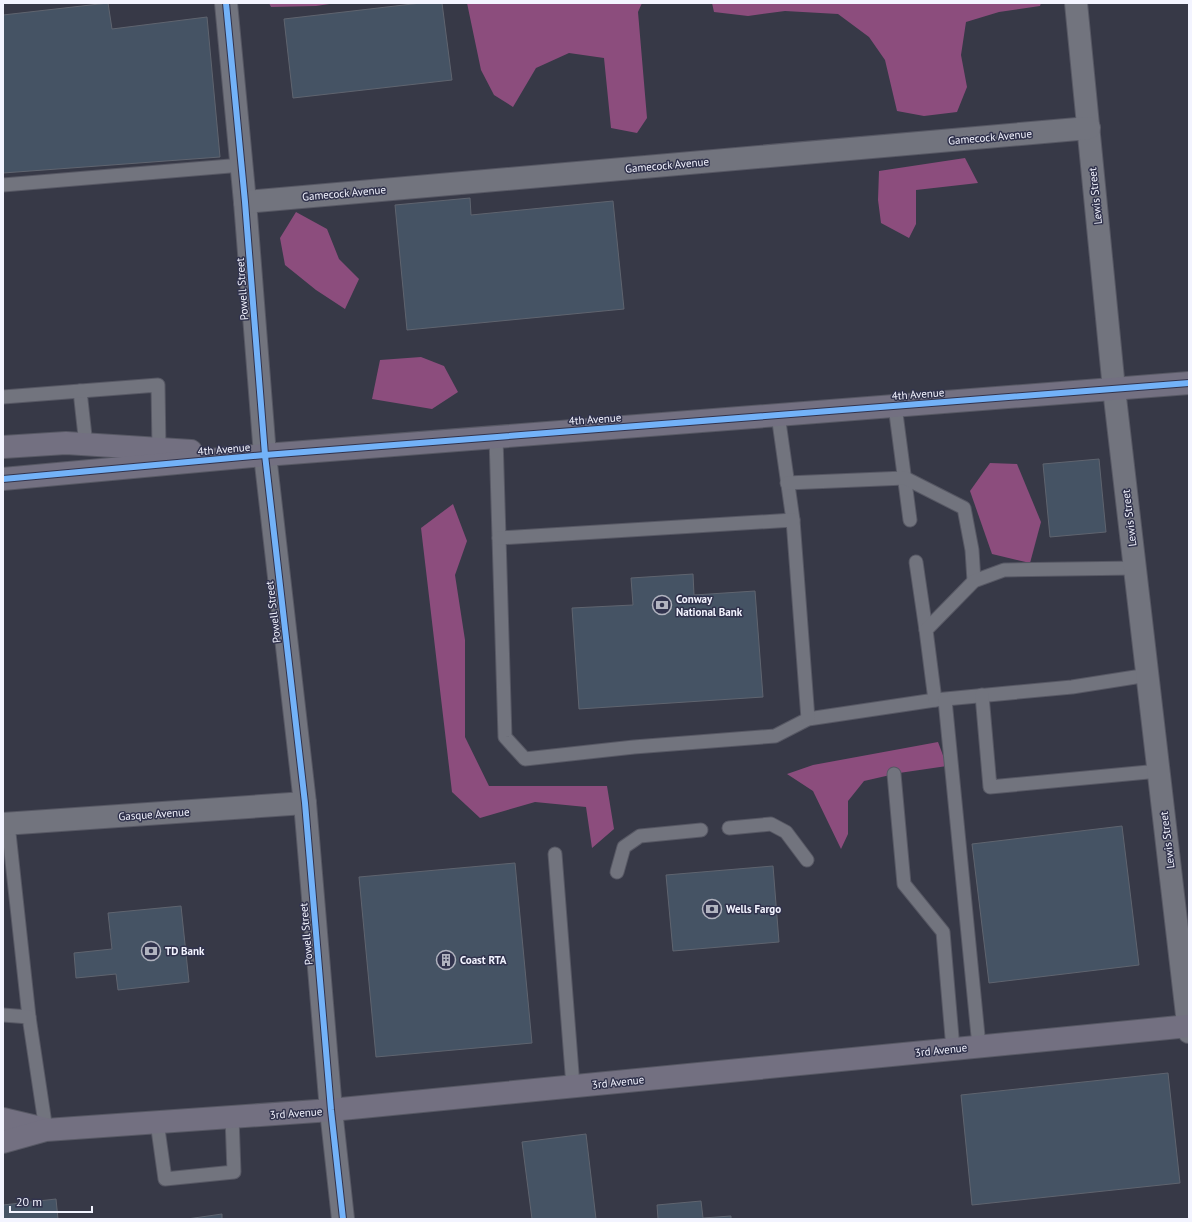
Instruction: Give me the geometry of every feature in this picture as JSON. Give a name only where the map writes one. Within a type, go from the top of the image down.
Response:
[{"type":"main road","name":"4th Avenue","points":[[3,479],[265,455],[1189,383]]},
{"type":"main road","name":"4th Avenue","points":[[3,447],[66,443],[265,455]]},
{"type":"main road","name":"3rd Avenue","points":[[3,1142],[46,1130],[331,1110],[979,1046],[1189,1028]]},
{"type":"main road","name":"3rd Avenue","points":[[3,1119],[46,1130]]},
{"type":"main road","points":[[3,1128],[46,1130]]},
{"type":"street","name":"Powell Street","points":[[226,3],[242,165],[265,455],[305,803],[331,1110],[343,1219]]},
{"type":"street","name":"Lewis Street","points":[[1076,3],[1114,389],[1189,1028]]},
{"type":"street","name":"Gamecock Avenue","points":[[245,202],[1089,128]]},
{"type":"street","name":"Gasque Avenue","points":[[5,824],[305,803]]},
{"type":"lane","points":[[3,185],[242,165]]},
{"type":"lane","points":[[3,397],[158,385],[159,449]]},
{"type":"lane","points":[[80,391],[86,445]]},
{"type":"lane","points":[[896,406],[910,520]]},
{"type":"lane","points":[[778,415],[792,520],[808,719]]},
{"type":"lane","points":[[496,437],[505,737],[525,759],[634,747],[776,736],[808,719],[940,700],[1072,687],[1148,675]]},
{"type":"lane","points":[[787,483],[904,478],[964,508],[972,550],[974,581]]},
{"type":"lane","points":[[499,538],[792,520]]},
{"type":"lane","points":[[916,562],[926,630],[940,700],[979,1046]]},
{"type":"lane","points":[[926,630],[974,581],[1004,570],[1135,568]]},
{"type":"lane","points":[[982,695],[990,787],[1158,771]]},
{"type":"lane","points":[[894,774],[904,884],[943,932],[953,1049]]},
{"type":"lane","points":[[5,824],[29,1017],[46,1130]]},
{"type":"lane","points":[[729,828],[772,824],[786,832],[807,860]]},
{"type":"lane","points":[[617,872],[624,846],[640,836],[701,830]]},
{"type":"lane","points":[[555,854],[573,1086]]},
{"type":"lane","points":[[3,1015],[29,1017]]},
{"type":"lane","points":[[156,1122],[165,1179],[234,1172],[232,1117]]},
{"type":"shaded area","points":[[269,3],[336,3],[316,6],[271,7]]},
{"type":"shaded area","points":[[467,3],[642,3],[638,12],[647,118],[637,133],[611,128],[604,58],[569,53],[536,68],[513,107],[494,95],[481,70]]},
{"type":"shaded area","points":[[712,3],[1041,3],[1040,6],[999,12],[966,22],[961,55],[967,87],[957,112],[924,116],[897,111],[885,60],[869,37],[838,14],[785,11],[748,16],[714,12]]},
{"type":"shaded area","points":[[965,158],[978,183],[916,190],[916,224],[909,238],[881,223],[878,200],[879,171]]},
{"type":"shaded area","points":[[296,212],[327,229],[339,259],[359,279],[345,309],[316,290],[285,265],[280,238]]},
{"type":"shaded area","points":[[421,357],[444,366],[458,392],[432,409],[372,399],[380,360]]},
{"type":"shaded area","points":[[990,463],[1017,464],[1041,522],[1030,563],[992,554],[970,491]]},
{"type":"shaded area","points":[[453,504],[467,541],[455,575],[465,640],[465,737],[489,786],[607,786],[614,829],[592,848],[586,807],[535,802],[480,818],[452,792],[421,528]]},
{"type":"shaded area","points":[[938,742],[947,766],[899,773],[864,781],[848,801],[848,834],[841,849],[813,791],[787,774],[813,765]]},
{"type":"building","points":[[108,3],[112,29],[207,17],[220,157],[3,173],[3,15]]},
{"type":"building","points":[[421,3],[442,3],[452,80],[293,98],[284,19]]},
{"type":"building","points":[[470,198],[471,215],[613,201],[624,309],[407,330],[395,205]]},
{"type":"building","points":[[1099,459],[1106,532],[1050,537],[1043,464]]},
{"type":"building","points":[[693,574],[694,595],[755,591],[763,697],[579,709],[572,608],[633,605],[631,578]]},
{"type":"building","points":[[1122,826],[1139,965],[989,983],[972,844]]},
{"type":"building","name":"Coast RTA","points":[[515,863],[532,1043],[376,1057],[359,877]]},
{"type":"building","points":[[773,866],[779,942],[673,951],[666,875]]},
{"type":"building","points":[[181,906],[189,982],[118,990],[116,974],[76,978],[74,953],[112,949],[108,913]]},
{"type":"building","points":[[1168,1073],[1180,1183],[972,1205],[961,1095]]},
{"type":"building","points":[[586,1134],[596,1219],[532,1219],[522,1142]]},
{"type":"building","points":[[56,1199],[58,1219],[3,1219],[3,1205]]},
{"type":"building","points":[[701,1201],[703,1218],[731,1216],[731,1219],[658,1219],[657,1205]]},
{"type":"building","points":[[222,1214],[222,1219],[187,1219]]},
{"type":"cycle path","points":[[226,3],[245,202],[265,455],[305,803],[331,1110],[343,1219]]},
{"type":"cycle path","points":[[3,479],[265,455],[1189,383]]},
{"type":"place","name":"Conway National Bank","points":[[662,605]]},
{"type":"place","name":"Wells Fargo","points":[[712,909]]},
{"type":"place","name":"TD Bank","points":[[151,951]]},
{"type":"place","name":"Coast RTA","points":[[446,960]]}]
